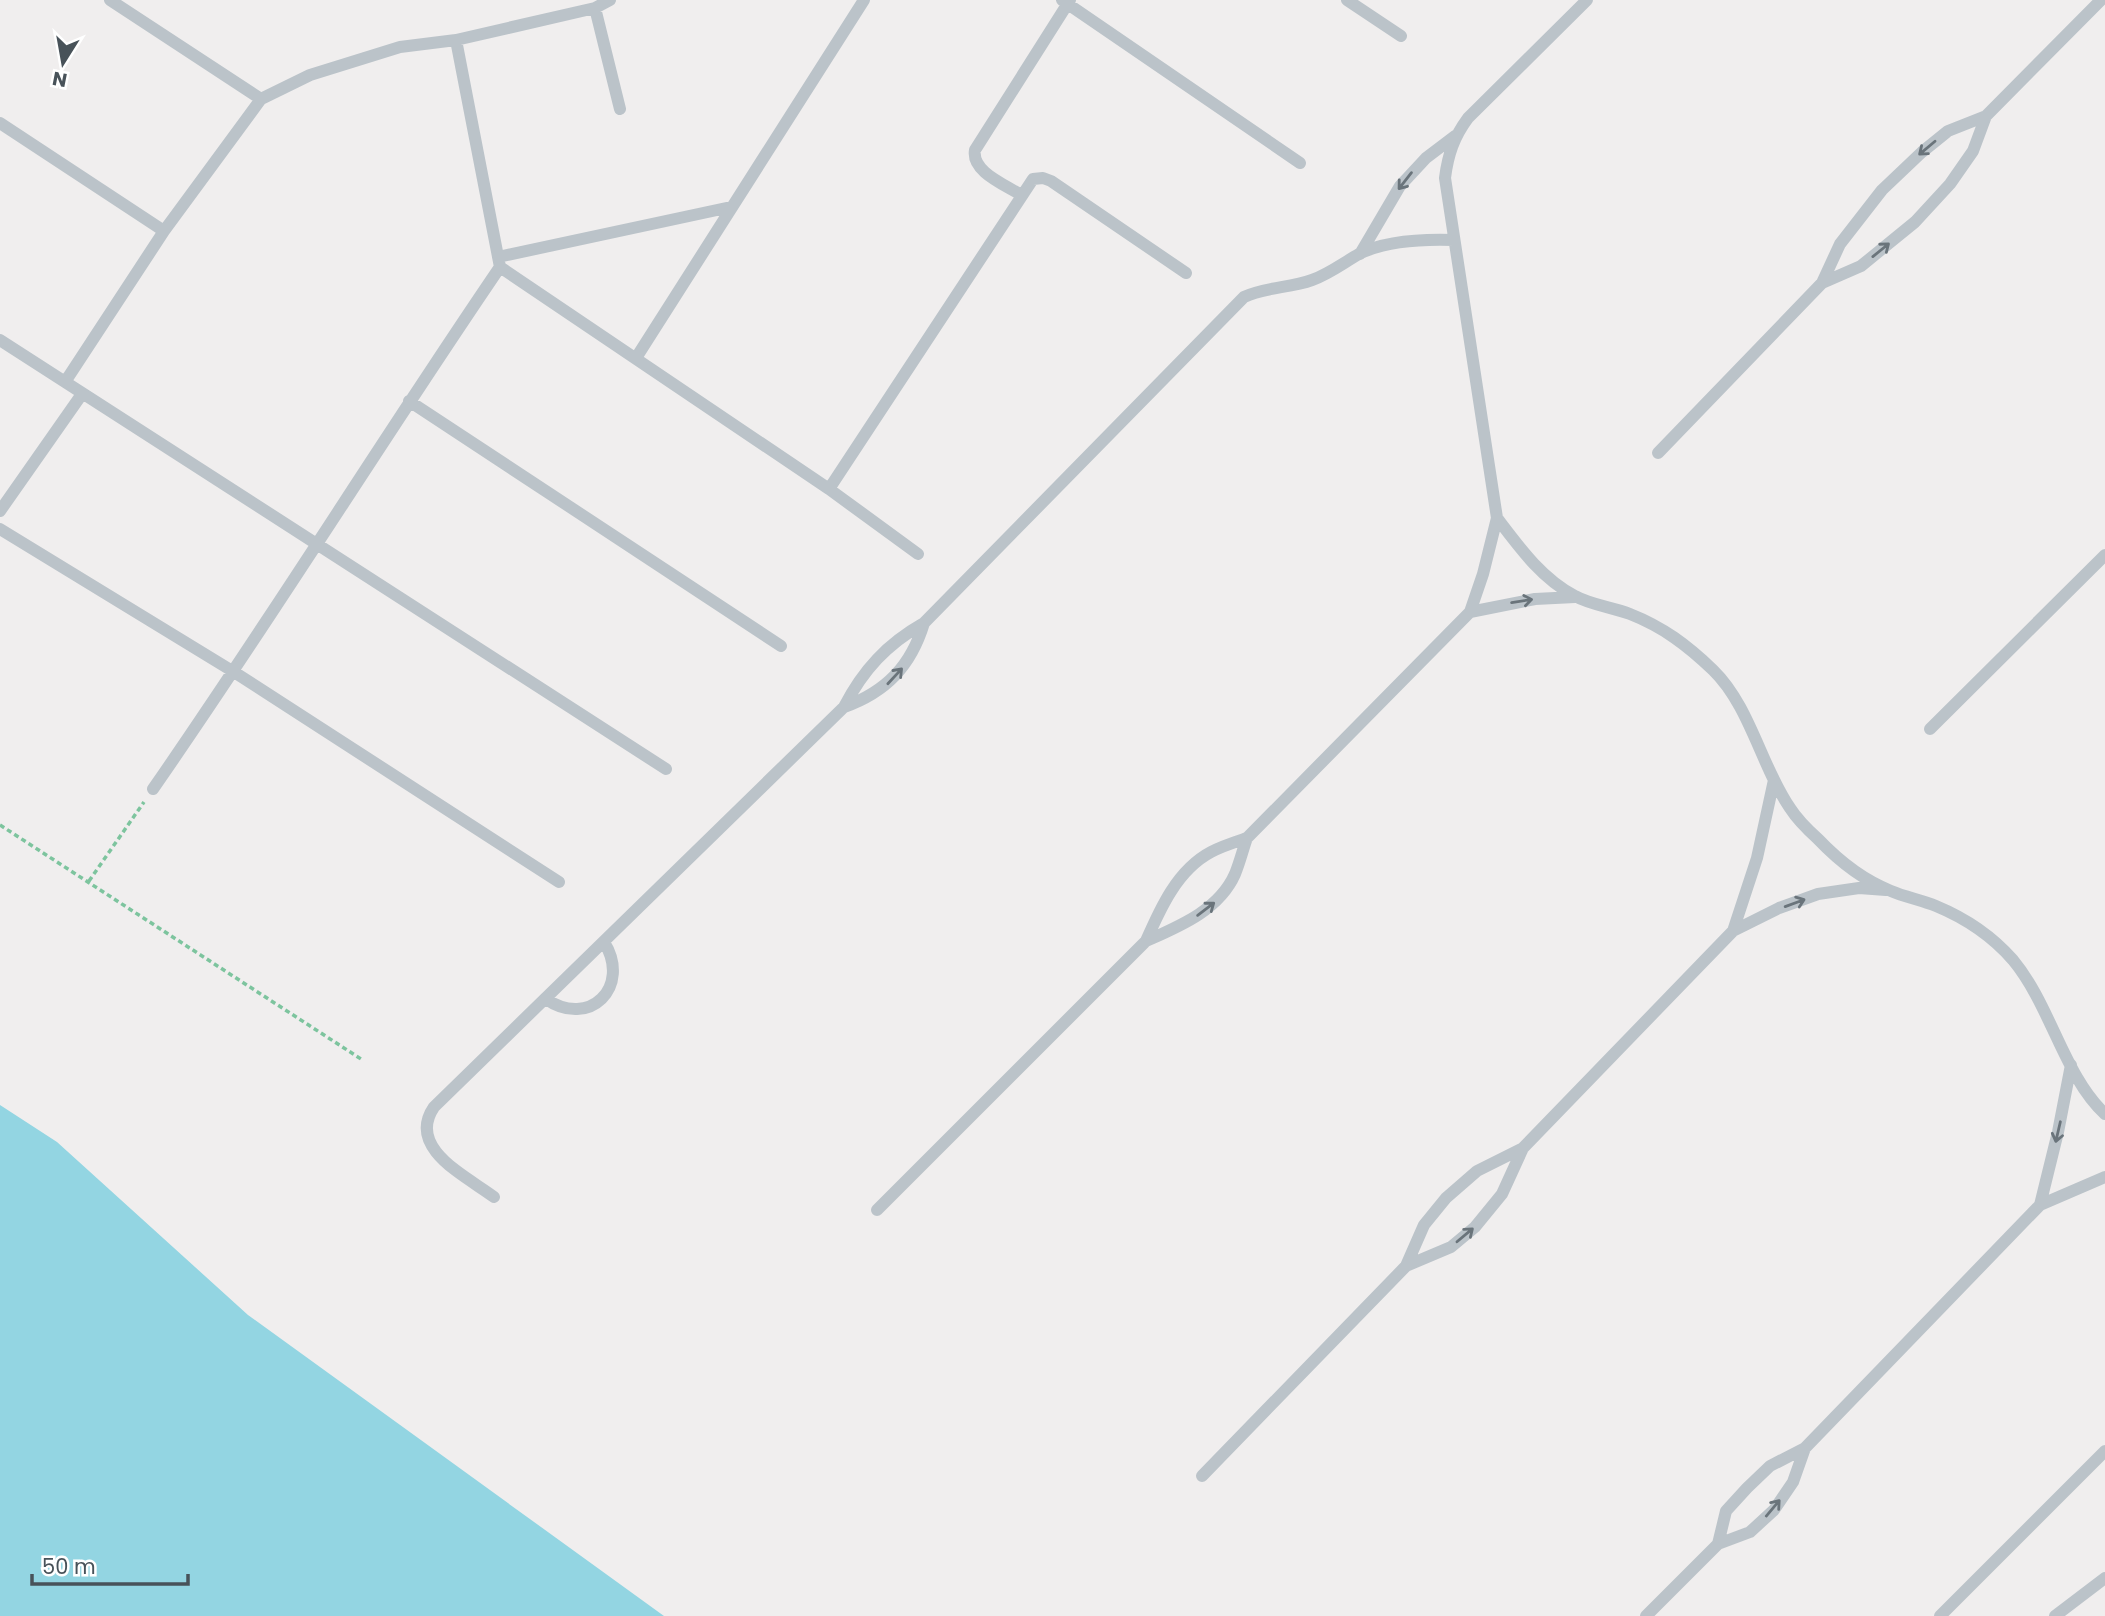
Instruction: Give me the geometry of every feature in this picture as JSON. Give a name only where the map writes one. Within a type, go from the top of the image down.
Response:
[{"type":"lane","points":[[110,0],[261,99]]},
{"type":"lane","points":[[65,382],[164,231],[261,99],[310,75],[352,60],[400,47],[456,40],[595,8],[610,0]]},
{"type":"lane","points":[[636,358],[864,0]]},
{"type":"lane","points":[[1347,0],[1401,36]]},
{"type":"lane","points":[[1146,941],[1163,902],[1181,877],[1208,853],[1247,838],[1471,612],[1497,518],[1445,178],[1448,156],[1456,136],[1468,118],[1587,0]]},
{"type":"lane","points":[[1658,453],[1822,283],[1840,244],[1882,190],[1948,131],[1986,116],[2101,0]]},
{"type":"lane","points":[[1021,195],[985,173],[977,164],[975,150],[1067,1],[1300,163]]},
{"type":"lane","points":[[595,8],[620,108]]},
{"type":"lane","points":[[456,40],[499,262],[829,489],[918,554]]},
{"type":"lane","points":[[1822,283],[1861,266],[1915,222],[1950,184],[1973,151],[1986,116]]},
{"type":"lane","points":[[0,123],[164,231]]},
{"type":"lane","points":[[1359,254],[1401,186],[1426,158],[1456,136]]},
{"type":"lane","points":[[829,489],[1033,179],[1051,181],[1186,272]]},
{"type":"lane","points":[[153,789],[234,673],[499,262],[731,207]]},
{"type":"lane","points":[[494,1197],[431,1148],[427,1140],[426,1122],[434,1107],[844,708],[853,690],[876,658],[906,633],[924,623],[1237,303],[1251,294],[1315,279],[1359,254],[1411,241],[1454,240]]},
{"type":"lane","points":[[0,340],[666,769]]},
{"type":"lane","points":[[0,511],[82,394]]},
{"type":"lane","points":[[409,401],[781,646]]},
{"type":"lane","points":[[1497,518],[1541,571],[1575,597]]},
{"type":"lane","points":[[0,529],[234,673],[559,882]]},
{"type":"lane","points":[[1930,729],[2105,555]]},
{"type":"lane","points":[[1471,612],[1535,599],[1575,597],[1630,614],[1673,635],[1715,672],[1745,717],[1790,808],[1818,839],[1852,870],[1890,891],[1936,906],[1981,929],[2012,960],[2038,996],[2071,1065],[2095,1104],[2105,1114]]},
{"type":"lane","points":[[844,708],[872,695],[896,677],[918,643],[924,623]]},
{"type":"lane","points":[[1733,930],[1757,858],[1774,780]]},
{"type":"lane","points":[[877,1210],[1146,941],[1186,923],[1214,903],[1234,876],[1247,838]]},
{"type":"lane","points":[[1202,1476],[1406,1266],[1424,1225],[1446,1198],[1477,1171],[1523,1147],[1733,930],[1779,908],[1818,894],[1858,888],[1890,891]]},
{"type":"lane","points":[[545,999],[555,1005],[576,1010],[597,1002],[605,995],[611,985],[613,962],[604,942]]},
{"type":"lane","points":[[2040,1205],[2071,1065]]},
{"type":"lane","points":[[1406,1266],[1451,1247],[1475,1227],[1502,1194],[1523,1147]]},
{"type":"lane","points":[[1718,1544],[1727,1511],[1746,1488],[1770,1466],[1805,1448],[2040,1205],[2105,1177]]},
{"type":"lane","points":[[1646,1616],[1718,1544],[1750,1532],[1774,1510],[1793,1482],[1805,1448]]},
{"type":"lane","points":[[1940,1616],[2105,1451]]},
{"type":"lane","points":[[2055,1616],[2105,1578]]},
{"type":"path","points":[[89,881],[153,789]]},
{"type":"path","points":[[0,825],[361,1059]]},
{"type":"water","points":[[0,1105],[57,1142],[248,1315],[664,1616],[0,1616]]}]
